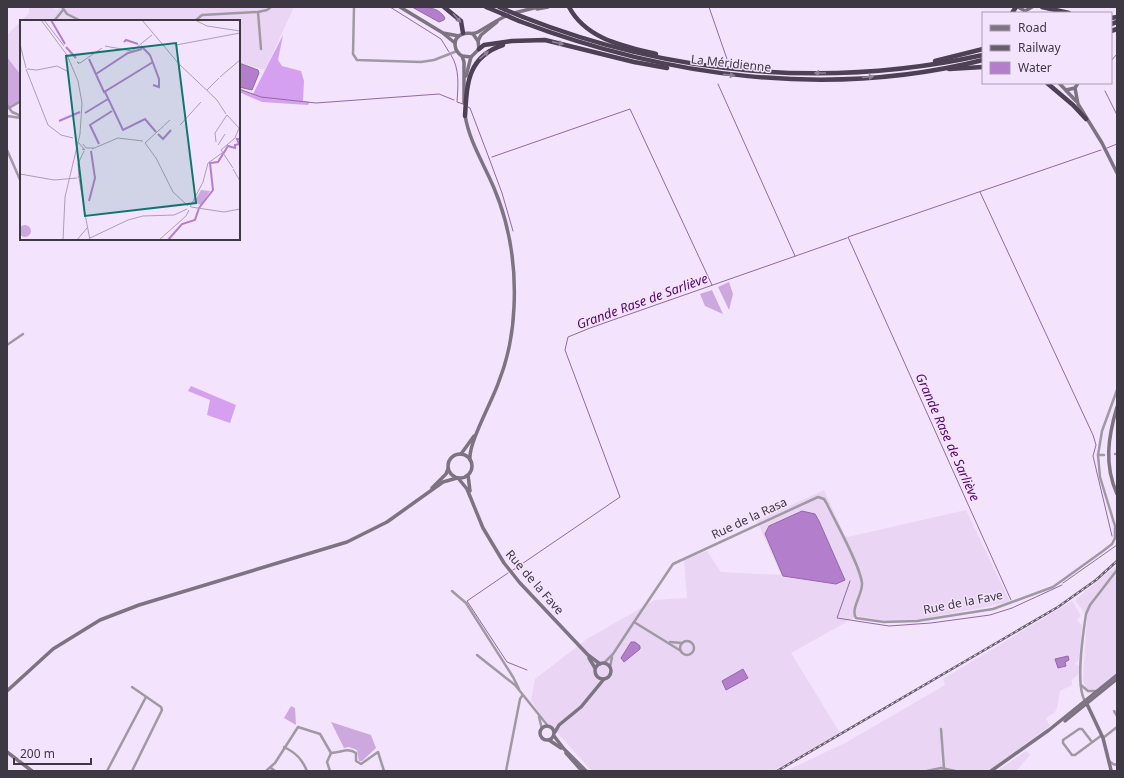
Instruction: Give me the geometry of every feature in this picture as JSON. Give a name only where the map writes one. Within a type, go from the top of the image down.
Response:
[{"type":"highway","points":[[444,7],[461,21],[461,35]]},
{"type":"highway","name":"La Méridienne","points":[[486,7],[523,17],[576,36],[623,50],[688,64],[732,69],[790,73],[852,73],[946,62],[982,55]]},
{"type":"highway","name":"La Méridienne","points":[[499,7],[504,12],[519,21],[594,47],[691,70],[731,75],[800,79],[857,78],[930,70],[982,60]]},
{"type":"highway","points":[[569,7],[580,23],[603,39],[688,64]]},
{"type":"highway","points":[[1042,7],[1064,12]]},
{"type":"highway","points":[[465,116],[470,75],[480,57],[495,47],[534,40]]},
{"type":"highway","points":[[479,48],[490,44],[534,40],[557,42],[634,62],[675,69],[691,70]]},
{"type":"highway","points":[[902,68],[982,49]]},
{"type":"highway","points":[[930,70],[982,67]]},
{"type":"highway","points":[[1048,84],[1073,104],[1086,119]]},
{"type":"main road","points":[[400,7],[443,33],[455,43],[457,52],[462,56],[471,57],[476,54],[479,48],[478,41],[472,34]]},
{"type":"main road","points":[[443,33],[461,35],[472,34],[525,9],[538,7]]},
{"type":"main road","points":[[478,41],[487,30],[502,19],[521,12],[548,7]]},
{"type":"main road","points":[[1017,7],[1025,12],[1031,10]]},
{"type":"main road","points":[[455,43],[461,35]]},
{"type":"main road","points":[[7,692],[53,649],[100,620],[139,605],[347,542],[387,522],[443,482],[468,475],[472,468],[470,460],[471,449],[500,379],[509,344],[514,309],[514,273],[509,239],[501,206],[471,139],[465,116],[462,56]]},
{"type":"main road","points":[[464,81],[471,57]]},
{"type":"main road","points":[[1060,84],[1078,104],[1102,143],[1117,173]]},
{"type":"main road","points":[[1077,84],[1075,88],[1078,104]]},
{"type":"main road","points":[[1066,90],[1075,88]]},
{"type":"main road","points":[[1117,407],[1109,435],[1108,456],[1112,481],[1117,494]]},
{"type":"main road","points":[[426,494],[446,474],[450,458],[461,454],[470,444],[483,421]]},
{"type":"main road","points":[[461,454],[470,460]]},
{"type":"main road","points":[[448,469],[451,475],[458,478]]},
{"type":"main road","name":"Rue de la Fave","points":[[468,475],[469,489],[477,515]]},
{"type":"main road","name":"Rue de la Fave","points":[[458,478],[467,489],[477,515],[496,551],[513,575],[588,655],[596,668]]},
{"type":"main road","name":"Rue de la Fave","points":[[588,655],[602,664]]},
{"type":"main road","points":[[549,740],[554,734],[556,728],[581,707],[592,692],[610,674],[610,667],[602,664],[596,668],[597,677],[592,692]]},
{"type":"main road","points":[[1049,730],[1079,710],[1117,675]]},
{"type":"main road","points":[[597,677],[604,679]]},
{"type":"main road","points":[[991,771],[1117,679]]},
{"type":"main road","points":[[1086,703],[1102,737],[1109,761],[1110,771]]},
{"type":"main road","points":[[1079,710],[1084,710],[1092,714]]},
{"type":"main road","points":[[567,718],[542,729],[542,737],[555,742],[584,771]]},
{"type":"main road","points":[[549,726],[564,749],[584,771]]},
{"type":"main road","points":[[7,752],[32,771]]},
{"type":"main road","points":[[994,771],[1002,764]]},
{"type":"street","points":[[196,20],[202,15],[258,12],[268,10],[271,7]]},
{"type":"street","points":[[354,7],[353,54],[357,60],[421,62],[434,60],[450,53],[457,52]]},
{"type":"street","points":[[55,20],[62,9],[79,20]]},
{"type":"street","points":[[258,12],[261,49]]},
{"type":"street","points":[[20,101],[8,107],[19,115],[20,118]]},
{"type":"street","points":[[7,116],[20,118]]},
{"type":"street","points":[[7,150],[20,180]]},
{"type":"street","points":[[7,345],[23,334]]},
{"type":"street","name":"Rue de la Fave","points":[[859,571],[862,590],[854,615],[859,619],[884,622],[917,621],[993,609],[1053,587],[1103,551],[1115,538],[1115,526],[1099,468],[1098,455],[1102,431],[1117,390]]},
{"type":"street","points":[[1098,455],[1104,455]]},
{"type":"street","name":"Rue de la Rasa","points":[[634,622],[673,564],[815,498],[824,499],[859,571]]},
{"type":"street","points":[[1086,703],[1081,685],[1086,614],[1090,605],[1117,570]]},
{"type":"street","points":[[452,591],[466,603],[513,677],[522,696],[549,726]]},
{"type":"street","points":[[602,664],[613,654],[634,622],[687,655],[691,654],[694,650],[690,642],[682,644],[667,642]]},
{"type":"street","points":[[681,651],[682,644]]},
{"type":"street","points":[[610,667],[613,654]]},
{"type":"street","points":[[477,656],[519,689]]},
{"type":"street","points":[[1081,685],[1088,691],[1099,690]]},
{"type":"street","points":[[132,687],[161,707],[162,712],[132,771]]},
{"type":"street","points":[[506,771],[522,696]]},
{"type":"street","points":[[107,771],[146,697]]},
{"type":"street","points":[[1114,711],[1117,716]]},
{"type":"street","points":[[538,715],[542,729]]},
{"type":"street","points":[[266,771],[271,768],[298,727],[320,734],[331,753]]},
{"type":"street","points":[[1092,742],[1082,729],[1079,729],[1063,740],[1063,743],[1074,755],[1117,727]]},
{"type":"street","points":[[941,729],[944,768]]},
{"type":"street","points":[[284,747],[296,753],[302,760],[307,771]]},
{"type":"street","points":[[331,753],[350,750],[356,753],[357,762],[361,764],[378,752],[384,771]]},
{"type":"street","points":[[330,771],[326,762],[331,753]]},
{"type":"street","points":[[1109,761],[1117,765]]},
{"type":"street","points":[[271,768],[275,771]]},
{"type":"street","points":[[927,771],[944,768],[955,771]]},
{"type":"shaded area","points":[[29,7],[52,7],[56,10],[62,7],[294,7],[265,70],[240,63],[240,20],[22,20],[29,13]]},
{"type":"shaded area","points":[[20,22],[20,74],[7,57],[7,35]]},
{"type":"shaded area","points":[[283,35],[278,60],[282,66],[301,71],[304,81],[303,101],[310,102],[308,105],[262,102],[240,92],[240,89],[253,94]]},
{"type":"shaded area","points":[[7,57],[20,74],[20,102],[9,107],[7,104]]},
{"type":"shaded area","points":[[729,282],[733,294],[729,310],[718,287]]},
{"type":"shaded area","points":[[712,290],[723,314],[705,306],[700,294]]},
{"type":"shaded area","points":[[191,386],[236,405],[230,423],[207,415],[210,400],[188,391]]},
{"type":"shaded area","points":[[824,490],[845,536],[848,537],[966,510],[1010,602],[917,620],[889,621],[857,616],[791,653],[840,733],[773,771],[592,771],[541,715],[531,700],[535,679],[587,639],[655,600],[687,598],[684,560],[707,551],[721,572],[781,575],[757,521]]},
{"type":"shaded area","points":[[1117,565],[1117,672],[1098,689],[1089,690],[1085,686],[1083,678],[1087,616],[1075,600]]},
{"type":"shaded area","points":[[1072,601],[1081,616],[1076,620],[1082,625],[1079,658],[1076,664],[1079,666],[1078,674],[1072,680],[1072,685],[1060,691],[1055,712],[1046,718],[1050,726],[988,771],[786,771],[847,742],[945,685],[943,679]]},
{"type":"shaded area","points":[[291,706],[295,708],[296,725],[284,718]]},
{"type":"shaded area","points":[[331,722],[371,735],[376,748],[362,761],[359,761],[357,750],[349,747],[344,748]]},
{"type":"shaded area","points":[[1026,751],[1030,755],[1016,771],[997,771]]},
{"type":"water","points":[[412,7],[426,7],[435,9],[445,18],[439,22]]},
{"type":"water","points":[[240,63],[258,70],[259,73],[252,90],[240,87]]},
{"type":"water","points":[[802,511],[815,514],[845,580],[836,584],[783,576],[765,534],[769,526]]},
{"type":"water","points":[[631,642],[635,642],[640,646],[640,649],[624,662],[621,658]]},
{"type":"water","points":[[1068,656],[1069,660],[1065,662],[1066,666],[1058,668],[1055,659]]},
{"type":"water","points":[[743,669],[748,678],[726,690],[722,681]]},
{"type":"waterway","points":[[390,7],[441,39],[449,52]]},
{"type":"waterway","points":[[709,7],[727,59]]},
{"type":"waterway","name":"Grande Rase de Sarliève","points":[[1112,60],[1117,54]]},
{"type":"waterway","points":[[451,55],[457,72],[457,102],[463,104]]},
{"type":"waterway","points":[[718,84],[795,256]]},
{"type":"waterway","points":[[240,89],[261,97],[316,103],[439,94],[454,100]]},
{"type":"waterway","name":"Grande Rase de Sarliève","points":[[1105,91],[1117,115]]},
{"type":"waterway","points":[[468,107],[470,108],[489,158]]},
{"type":"waterway","points":[[492,157],[630,109],[712,285]]},
{"type":"waterway","name":"Grande Rase de Sarliève","points":[[1107,148],[1117,144]]},
{"type":"waterway","name":"Grande Rase de Sarliève","points":[[1011,600],[848,237],[1101,150]]},
{"type":"waterway","points":[[489,158],[502,193],[513,231]]},
{"type":"waterway","points":[[980,192],[1093,435],[1096,445],[1093,456],[1112,536]]},
{"type":"waterway","name":"Grande Rase de Sarliève","points":[[513,570],[620,497],[565,350],[568,337],[847,238]]},
{"type":"waterway","points":[[1063,583],[1117,545]]},
{"type":"waterway","name":"Grande Rase de Sarliève","points":[[508,573],[467,601],[507,662],[527,670]]},
{"type":"waterway","points":[[850,581],[837,618],[889,626],[931,623],[990,615],[1012,608],[1062,585]]},
{"type":"railway","points":[[777,771],[1058,607],[1096,580],[1117,561]]}]
